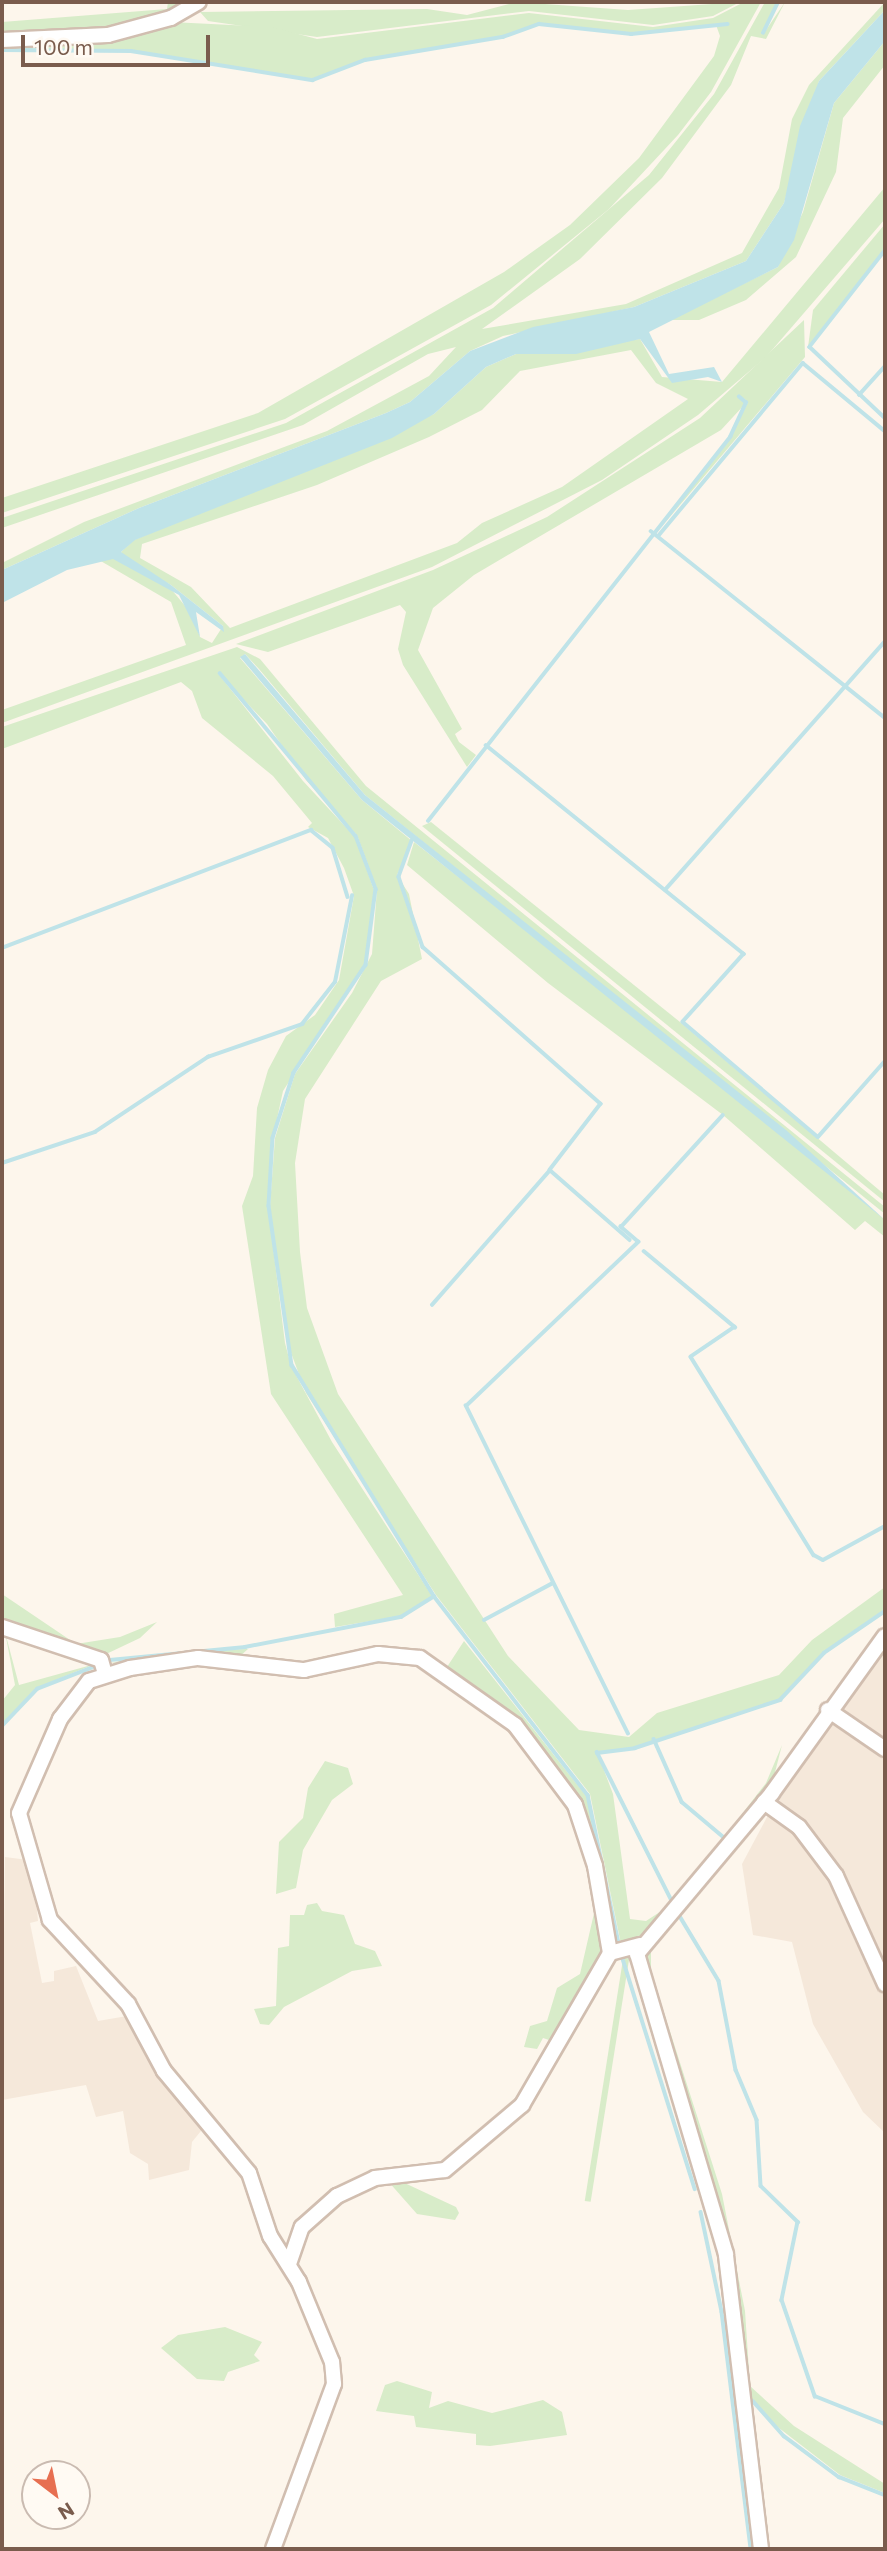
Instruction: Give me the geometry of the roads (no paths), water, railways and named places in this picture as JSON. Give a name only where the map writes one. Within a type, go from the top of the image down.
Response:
[{"type":"street","points":[[2,40],[108,35],[171,18],[200,2]]},
{"type":"street","points":[[2,1627],[101,1660],[105,1674]]},
{"type":"street","points":[[610,1954],[640,1945],[764,1802],[828,1710],[885,1636]]},
{"type":"street","points":[[273,2549],[334,2384],[332,2362],[289,2264],[270,2236],[249,2173],[164,2071],[128,2004],[75,1943],[55,1930],[22,1837],[20,1800],[32,1771],[75,1695],[105,1674],[198,1658],[304,1670],[403,1652],[440,1667],[514,1725],[575,1805],[595,1866],[610,1954],[522,2105],[445,2170],[375,2178],[337,2196],[302,2227],[289,2264]]},
{"type":"street","points":[[828,1710],[885,1749]]},
{"type":"street","points":[[764,1802],[799,1827],[836,1876],[885,1984]]},
{"type":"street","points":[[640,1945],[643,1979],[726,2254],[761,2549]]},
{"type":"water","points":[[885,10],[885,41],[834,103],[794,240],[778,267],[649,332],[669,374],[714,367],[722,382],[708,377],[672,383],[640,339],[576,354],[516,354],[486,367],[434,414],[392,438],[135,540],[121,552],[171,585],[223,626],[224,632],[196,612],[200,637],[179,595],[113,559],[67,570],[2,603],[2,570],[139,508],[410,402],[470,351],[533,327],[634,307],[746,261],[784,203],[800,126],[819,81]]},
{"type":"water","points":[[245,654],[365,795],[786,1130],[885,1220],[362,800],[240,657]]},
{"type":"waterway","points":[[763,33],[778,2]]},
{"type":"waterway","points":[[2,50],[131,51],[313,80],[365,60],[503,37],[539,24],[631,34],[727,24]]},
{"type":"waterway","points":[[885,251],[810,347],[885,418]]},
{"type":"waterway","points":[[659,535],[803,363],[885,431]]},
{"type":"waterway","points":[[859,395],[885,366]]},
{"type":"waterway","points":[[428,821],[730,437],[746,403],[739,397]]},
{"type":"waterway","points":[[651,531],[885,718]]},
{"type":"waterway","points":[[665,890],[885,641]]},
{"type":"waterway","points":[[220,673],[356,836],[376,889],[366,965],[294,1073],[273,1138],[269,1206],[292,1365],[434,1596],[588,1795],[619,1944]]},
{"type":"waterway","points":[[486,745],[744,954],[683,1022],[818,1137],[885,1061]]},
{"type":"waterway","points":[[2,948],[311,830],[333,848],[348,897]]},
{"type":"waterway","points":[[412,841],[399,877],[423,947],[601,1104],[550,1170],[630,1240]]},
{"type":"waterway","points":[[2,1163],[95,1132],[208,1057],[302,1024],[335,982],[352,896]]},
{"type":"waterway","points":[[628,1734],[466,1406],[638,1242],[621,1227],[723,1115]]},
{"type":"waterway","points":[[432,1305],[550,1170]]},
{"type":"waterway","points":[[644,1251],[735,1327],[691,1357],[814,1555],[823,1560],[885,1526]]},
{"type":"waterway","points":[[484,1620],[553,1583]]},
{"type":"waterway","points":[[110,1660],[245,1647],[401,1617],[434,1596]]},
{"type":"waterway","points":[[671,1900],[597,1753],[635,1748],[780,1700],[824,1653],[885,1611]]},
{"type":"waterway","points":[[2,1726],[37,1689],[96,1666]]},
{"type":"waterway","points":[[654,1739],[682,1802],[726,1839]]},
{"type":"waterway","points":[[678,1913],[719,1981],[736,2070],[757,2120],[761,2186],[798,2222],[782,2300],[815,2396],[885,2424]]},
{"type":"waterway","points":[[623,1959],[695,2189]]},
{"type":"waterway","points":[[701,2212],[722,2312],[751,2549]]},
{"type":"waterway","points":[[753,2401],[784,2436],[839,2477],[885,2495]]}]
